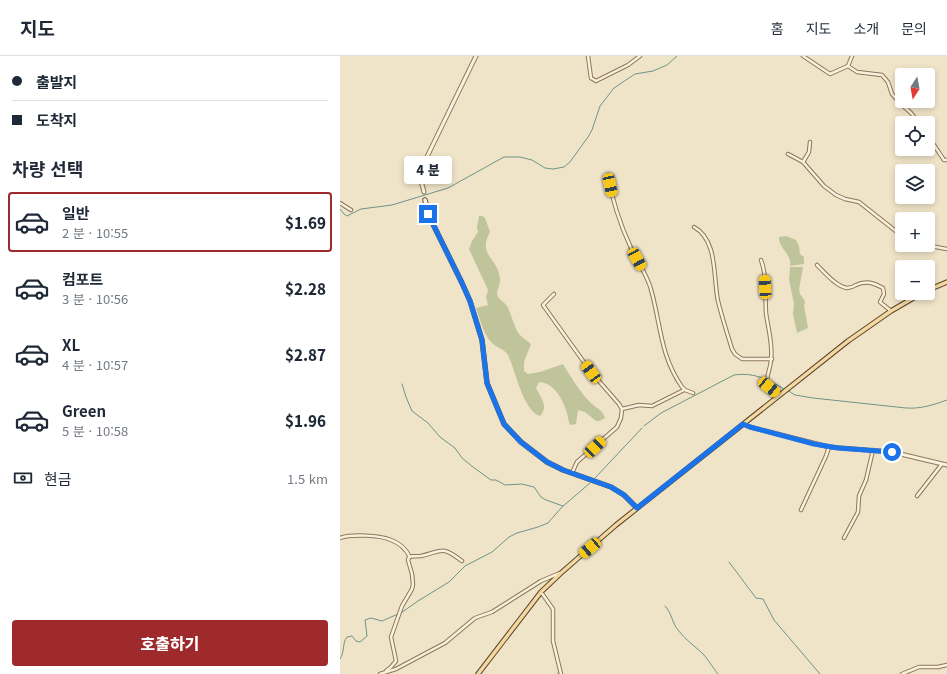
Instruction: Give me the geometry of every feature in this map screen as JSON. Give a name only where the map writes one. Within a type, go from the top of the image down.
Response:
[{"type":"main road","points":[[425,200],[430,218],[470,301],[482,340],[487,383],[503,422],[516,437],[533,452],[555,466],[611,487],[624,495],[637,508]]},
{"type":"main road","points":[[935,287],[947,282]]},
{"type":"main road","points":[[478,674],[541,592],[561,573],[637,508],[848,341],[891,311],[910,300]]},
{"type":"street","points":[[424,192],[421,181],[423,165],[476,56]]},
{"type":"street","points":[[588,56],[591,78],[596,80],[628,65],[640,56]]},
{"type":"street","points":[[803,56],[830,74],[848,66],[852,56]]},
{"type":"street","points":[[848,66],[857,72],[882,74],[887,80],[892,94],[914,116]]},
{"type":"street","points":[[803,162],[809,152],[810,142]]},
{"type":"street","points":[[935,146],[944,160],[947,160]]},
{"type":"street","points":[[788,154],[803,162],[824,186],[839,197],[859,202],[895,230]]},
{"type":"street","points":[[608,175],[612,195],[622,226],[650,287],[665,356],[673,373],[685,390],[693,393]]},
{"type":"street","points":[[340,204],[350,210]]},
{"type":"street","points":[[694,227],[703,233],[709,243],[715,271],[718,300],[732,349],[735,354],[742,359],[772,358]]},
{"type":"street","points":[[935,247],[947,249]]},
{"type":"street","points":[[761,260],[764,270],[766,313],[772,358],[766,376],[767,385],[781,394]]},
{"type":"street","points":[[817,265],[828,276],[843,287],[851,288],[865,282],[873,283],[883,288],[884,294],[880,302],[891,311]]},
{"type":"street","points":[[554,294],[543,305],[591,372],[619,404],[622,410],[621,418],[616,427],[577,462],[572,473]]},
{"type":"street","points":[[622,410],[639,406],[652,406],[685,390]]},
{"type":"street","points":[[743,424],[829,447],[895,453],[947,465]]},
{"type":"street","points":[[801,510],[829,447]]},
{"type":"street","points":[[844,538],[858,512],[859,496],[866,480],[873,450]]},
{"type":"street","points":[[917,496],[942,464]]},
{"type":"street","points":[[340,538],[360,536],[387,538],[400,545],[410,557]]},
{"type":"street","points":[[410,557],[441,550],[447,551],[462,560]]},
{"type":"street","points":[[384,673],[391,668],[396,661],[391,637],[402,606],[412,589],[412,574],[408,560],[410,557]]},
{"type":"street","points":[[380,674],[396,669],[445,643],[473,620],[492,612],[541,581],[561,573]]},
{"type":"street","points":[[541,592],[554,609],[553,641],[561,674]]},
{"type":"street","points":[[902,674],[915,668],[947,665]]},
{"type":"green space","points":[[479,216],[485,218],[490,232],[486,246],[487,252],[496,266],[500,279],[497,295],[507,306],[519,334],[531,344],[524,362],[524,371],[528,374],[540,372],[563,364],[582,393],[601,411],[605,418],[596,421],[585,412],[578,410],[576,424],[570,425],[567,412],[560,396],[553,388],[544,383],[539,382],[536,388],[544,405],[543,412],[540,416],[534,413],[524,398],[508,355],[505,351],[493,344],[488,338],[476,308],[488,305],[486,297],[488,290],[469,249],[478,232],[477,227]]},
{"type":"green space","points":[[786,236],[796,240],[799,246],[800,254],[804,257],[804,264],[790,266],[789,258],[779,241],[779,237]]},
{"type":"green space","points":[[790,267],[803,267],[799,289],[800,294],[805,301],[804,306],[808,328],[797,333],[793,314],[794,304],[789,280]]},
{"type":"waterway","points":[[340,209],[347,216],[361,209],[392,205],[448,188],[504,157],[520,157],[532,160],[545,168],[553,169],[564,167],[570,162],[588,137],[592,130],[600,106],[614,88],[635,74],[653,71],[667,65],[677,56]]},
{"type":"waterway","points":[[644,426],[661,413],[734,375],[754,375],[772,382],[784,389]]},
{"type":"waterway","points":[[402,384],[412,411],[428,423],[440,437],[455,448],[462,458],[473,467],[491,480],[496,480],[505,485],[522,484],[534,487],[541,497],[563,506]]},
{"type":"waterway","points":[[787,390],[795,395],[813,398],[906,408],[922,407],[947,400]]},
{"type":"waterway","points":[[595,478],[642,428]]},
{"type":"waterway","points":[[401,613],[449,582],[465,566],[492,552],[509,537],[548,523],[562,507],[590,483]]},
{"type":"waterway","points":[[729,562],[756,598],[763,599],[774,620],[820,674]]},
{"type":"waterway","points":[[665,606],[678,630],[703,654],[718,674]]},
{"type":"waterway","points":[[340,659],[344,642],[347,637],[352,636],[356,641],[360,642],[367,636],[365,620],[371,618],[382,621],[398,614]]},
{"type":"route","points":[[428,214],[470,301],[482,340],[487,383],[504,424],[528,448],[555,466],[611,487],[624,495],[637,508],[743,424],[829,447],[892,452]]}]
